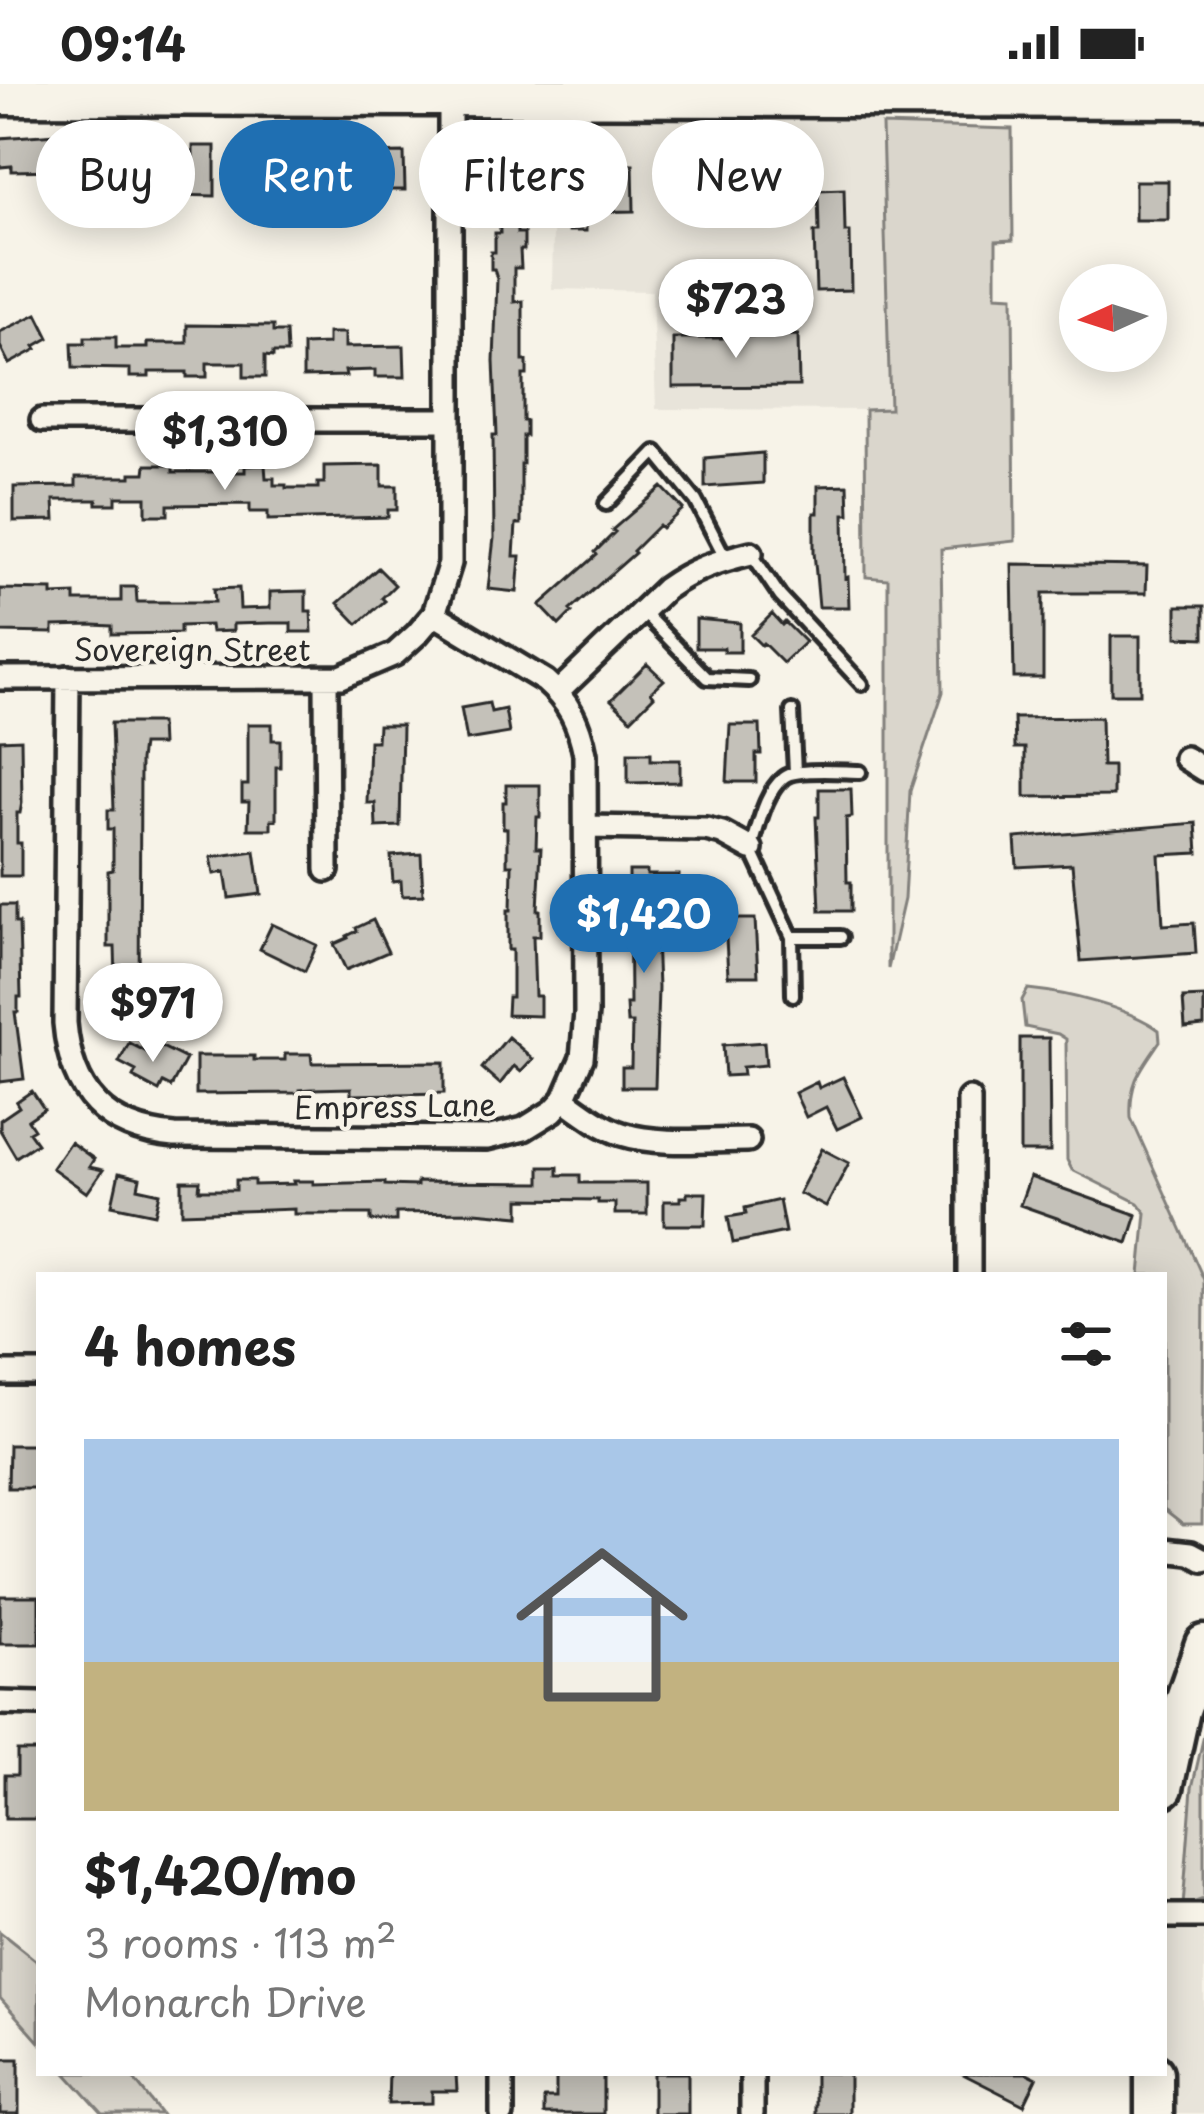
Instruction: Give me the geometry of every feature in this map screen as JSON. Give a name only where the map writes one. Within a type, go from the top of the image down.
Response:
[{"type":"main road","points":[[0,96],[88,90],[1083,91],[1204,99]]},
{"type":"main road","points":[[1167,1775],[1181,1709],[1204,1644]]},
{"type":"main road","points":[[1154,2076],[1154,2114]]},
{"type":"street","points":[[450,90],[450,563],[434,614],[545,681],[568,706],[580,731],[585,754],[585,1036],[582,1058],[564,1100],[627,1136],[748,1141]]},
{"type":"street","points":[[42,420],[451,420]]},
{"type":"street","points":[[558,692],[683,575],[705,564],[751,553]]},
{"type":"street","name":"Sovereign Street","points":[[0,678],[341,677],[395,654],[434,614]]},
{"type":"street","name":"Empress Lane","points":[[68,677],[65,1023],[70,1060],[100,1108],[115,1119],[159,1134],[487,1138],[524,1129],[564,1100]]},
{"type":"street","points":[[326,679],[327,870]]},
{"type":"street","points":[[586,827],[706,829],[751,849]]},
{"type":"street","points":[[969,1099],[969,1272]]},
{"type":"street","points":[[0,1373],[36,1373]]},
{"type":"street","points":[[1167,1550],[1191,1552],[1204,1560]]},
{"type":"street","points":[[0,1703],[36,1704]]},
{"type":"street","points":[[1167,1916],[1204,1916]]},
{"type":"street","points":[[502,2076],[502,2114]]},
{"type":"street","points":[[752,2076],[752,2114]]},
{"type":"lane","points":[[606,504],[656,452],[696,501],[726,559]]},
{"type":"lane","points":[[751,553],[780,596],[862,684]]},
{"type":"lane","points":[[642,611],[707,678],[748,680]]},
{"type":"lane","points":[[793,711],[795,772]]},
{"type":"lane","points":[[793,995],[792,938],[751,849],[766,803],[784,776],[860,772]]},
{"type":"lane","points":[[792,938],[841,937]]},
{"type":"shaded area","points":[[555,107],[879,109],[890,410],[656,409],[652,291],[552,289],[553,228],[628,228],[628,120],[555,120]]},
{"type":"shaded area","points":[[882,125],[1012,129],[1013,240],[996,241],[996,295],[1013,296],[1015,541],[941,549],[943,692],[910,791],[904,899],[888,969],[888,579],[866,577],[865,410],[890,409]]},
{"type":"shaded area","points":[[1028,989],[1060,994],[1131,1014],[1159,1030],[1160,1041],[1134,1085],[1131,1118],[1204,1280],[1202,1524],[1183,1524],[1167,1511],[1167,1272],[1140,1272],[1146,1213],[1138,1203],[1072,1170],[1067,1160],[1066,1039],[1025,1027],[1022,1000]]},
{"type":"shaded area","points":[[1204,1735],[1204,1899],[1183,1906],[1192,1788]]},
{"type":"shaded area","points":[[1204,1899],[1204,2114],[1155,2114],[1167,2076],[1167,1910]]},
{"type":"shaded area","points":[[0,1932],[36,1961],[36,2039],[0,1998]]},
{"type":"shaded area","points":[[69,2076],[131,2076],[161,2114],[103,2114]]},
{"type":"building","points":[[36,135],[36,170],[0,167],[0,138]]},
{"type":"building","points":[[195,146],[215,146],[215,196],[195,196]]},
{"type":"building","points":[[395,153],[404,153],[405,190],[395,190]]},
{"type":"building","points":[[628,164],[633,164],[634,211],[628,211]]},
{"type":"building","points":[[1135,181],[1168,181],[1168,220],[1135,220]]},
{"type":"building","points":[[844,189],[851,290],[816,291],[814,232],[824,228],[824,190]]},
{"type":"building","points":[[500,228],[524,233],[521,268],[514,268],[514,302],[523,301],[523,361],[527,361],[521,524],[516,524],[514,556],[520,556],[517,592],[488,589],[494,538],[493,435],[497,435],[497,279],[491,269],[491,252],[495,252],[495,233]]},
{"type":"building","points":[[37,314],[49,338],[9,364],[0,346],[0,332]]},
{"type":"building","points":[[187,325],[273,326],[273,332],[286,332],[287,353],[265,356],[265,377],[244,377],[244,363],[207,363],[207,377],[149,372],[149,377],[130,377],[130,369],[73,368],[72,343],[85,343],[85,337],[116,337],[116,348],[147,348],[147,343],[187,343]]},
{"type":"building","points":[[749,329],[749,336],[798,335],[799,386],[673,387],[673,338],[722,338],[722,330]]},
{"type":"building","points":[[328,333],[345,333],[345,347],[404,346],[405,377],[375,377],[375,370],[303,377],[303,345],[328,344]]},
{"type":"building","points":[[763,453],[763,483],[705,487],[705,458]]},
{"type":"building","points":[[146,465],[173,465],[173,472],[245,472],[245,466],[265,465],[266,478],[274,478],[274,485],[318,488],[318,483],[324,483],[324,466],[382,465],[382,486],[397,486],[397,510],[388,510],[388,517],[268,520],[268,512],[250,512],[250,504],[168,505],[168,515],[146,515],[146,497],[116,497],[116,504],[54,500],[55,520],[14,521],[14,487],[76,486],[76,477],[131,477],[131,473],[145,473]]},
{"type":"building","points":[[848,485],[849,514],[844,514],[849,607],[819,607],[814,552],[818,486]]},
{"type":"building","points":[[662,487],[683,509],[662,528],[659,525],[559,625],[540,605],[597,555],[615,532],[612,530]]},
{"type":"building","points":[[1012,564],[1147,566],[1146,593],[1043,593],[1043,678],[1014,678]]},
{"type":"building","points":[[378,568],[395,585],[382,598],[385,601],[358,624],[338,603]]},
{"type":"building","points":[[121,587],[136,587],[137,602],[215,602],[214,589],[239,588],[240,609],[270,608],[270,592],[306,591],[312,632],[291,632],[291,623],[270,623],[233,624],[233,631],[211,632],[210,625],[180,626],[180,633],[112,634],[112,626],[93,625],[53,626],[53,633],[0,632],[0,589],[52,590],[52,595],[75,594],[75,601],[121,601]]},
{"type":"building","points":[[1177,606],[1204,606],[1204,638],[1177,637]]},
{"type":"building","points":[[772,614],[805,642],[783,663],[751,635]]},
{"type":"building","points":[[696,619],[740,623],[740,652],[696,648]]},
{"type":"building","points":[[1111,636],[1140,636],[1140,694],[1111,694]]},
{"type":"building","points":[[647,664],[664,680],[631,719],[611,700]]},
{"type":"building","points":[[489,703],[491,712],[505,709],[509,733],[467,740],[461,708]]},
{"type":"building","points":[[1101,717],[1102,766],[1113,766],[1113,796],[1025,797],[1025,748],[1015,748],[1014,718]]},
{"type":"building","points":[[111,723],[160,723],[161,745],[142,745],[140,760],[139,1009],[108,1009],[108,990],[114,990],[116,980],[115,947],[108,947],[113,829],[108,829],[108,810],[114,810]]},
{"type":"building","points":[[248,724],[272,724],[272,740],[280,740],[276,820],[271,820],[271,829],[248,829],[249,802],[242,802],[242,785],[248,785]]},
{"type":"building","points":[[378,725],[402,725],[400,826],[376,827],[375,803],[367,803],[369,741],[377,741]]},
{"type":"building","points":[[730,725],[760,725],[756,782],[727,782]]},
{"type":"building","points":[[21,739],[17,843],[21,843],[21,876],[0,876],[0,740]]},
{"type":"building","points":[[628,753],[651,753],[651,760],[680,760],[680,782],[628,783]]},
{"type":"building","points":[[506,785],[540,785],[536,848],[541,848],[540,936],[533,936],[540,1016],[507,1015],[508,997],[512,997],[508,910],[512,865],[507,865],[507,828],[503,828]]},
{"type":"building","points":[[819,789],[851,789],[852,817],[846,818],[851,911],[820,911]]},
{"type":"building","points":[[1196,823],[1198,853],[1159,855],[1163,925],[1194,923],[1196,953],[1081,961],[1072,864],[1017,867],[1015,838]]},
{"type":"building","points":[[255,851],[261,894],[229,898],[225,872],[214,874],[211,857]]},
{"type":"building","points":[[421,854],[423,895],[402,896],[401,881],[393,882],[391,856]]},
{"type":"building","points":[[629,871],[679,875],[678,897],[650,899],[658,988],[655,1087],[622,1087],[622,1067],[631,1067],[632,1023],[627,1023],[626,1004],[630,1004]]},
{"type":"building","points":[[0,905],[15,905],[15,923],[19,923],[21,997],[15,1012],[24,1079],[0,1082]]},
{"type":"building","points":[[725,919],[755,919],[758,976],[728,976]]},
{"type":"building","points":[[373,920],[388,952],[346,970],[334,944]]},
{"type":"building","points":[[272,924],[317,945],[305,971],[260,949]]},
{"type":"building","points":[[1204,997],[1204,1026],[1185,1028],[1183,998]]},
{"type":"building","points":[[508,1037],[533,1059],[521,1072],[514,1066],[500,1084],[482,1068]]},
{"type":"building","points":[[1020,1038],[1049,1038],[1050,1152],[1020,1152]]},
{"type":"building","points":[[152,1042],[186,1059],[171,1087],[163,1083],[159,1091],[133,1077],[136,1071],[119,1062],[129,1043],[147,1052]]},
{"type":"building","points":[[764,1042],[766,1065],[742,1067],[743,1075],[725,1076],[723,1045]]},
{"type":"building","points":[[285,1054],[311,1054],[312,1063],[444,1062],[444,1093],[351,1095],[351,1088],[196,1094],[196,1056],[285,1060]]},
{"type":"building","points":[[843,1077],[862,1117],[837,1129],[826,1107],[806,1117],[795,1093]]},
{"type":"building","points":[[32,1091],[44,1109],[28,1120],[37,1143],[16,1157],[0,1130],[0,1120]]},
{"type":"building","points":[[70,1142],[94,1159],[89,1167],[103,1170],[87,1193],[52,1168]]},
{"type":"building","points":[[822,1149],[849,1163],[826,1207],[799,1193]]},
{"type":"building","points":[[540,1167],[558,1167],[558,1175],[580,1175],[580,1183],[647,1183],[647,1214],[615,1214],[615,1203],[598,1200],[520,1199],[520,1216],[396,1213],[396,1221],[371,1221],[371,1214],[294,1214],[294,1209],[182,1213],[182,1181],[200,1181],[199,1190],[236,1190],[236,1180],[254,1180],[254,1185],[293,1181],[417,1186],[417,1182],[540,1183]]},
{"type":"building","points":[[119,1173],[140,1178],[138,1188],[160,1193],[155,1214],[112,1205]]},
{"type":"building","points":[[1030,1177],[1137,1215],[1128,1243],[1020,1205]]},
{"type":"building","points":[[687,1193],[706,1193],[705,1225],[664,1225],[664,1201],[680,1201]]},
{"type":"building","points":[[779,1200],[785,1232],[733,1243],[728,1217]]},
{"type":"building","points":[[9,1445],[36,1445],[36,1488],[8,1488]]},
{"type":"building","points":[[0,1596],[36,1596],[36,1644],[0,1644]]},
{"type":"building","points":[[17,1751],[36,1751],[36,1819],[5,1819],[5,1775],[17,1775]]},
{"type":"building","points":[[0,2059],[19,2059],[19,2114],[0,2114]]},
{"type":"building","points":[[389,2076],[456,2076],[457,2091],[432,2091],[432,2103],[388,2104]]},
{"type":"building","points":[[556,2076],[603,2076],[603,2114],[544,2114],[544,2098],[556,2098]]},
{"type":"building","points":[[653,2076],[688,2076],[688,2114],[653,2114]]},
{"type":"building","points":[[815,2076],[849,2076],[849,2114],[815,2114]]},
{"type":"building","points":[[967,2076],[1037,2078],[1024,2105]]}]
